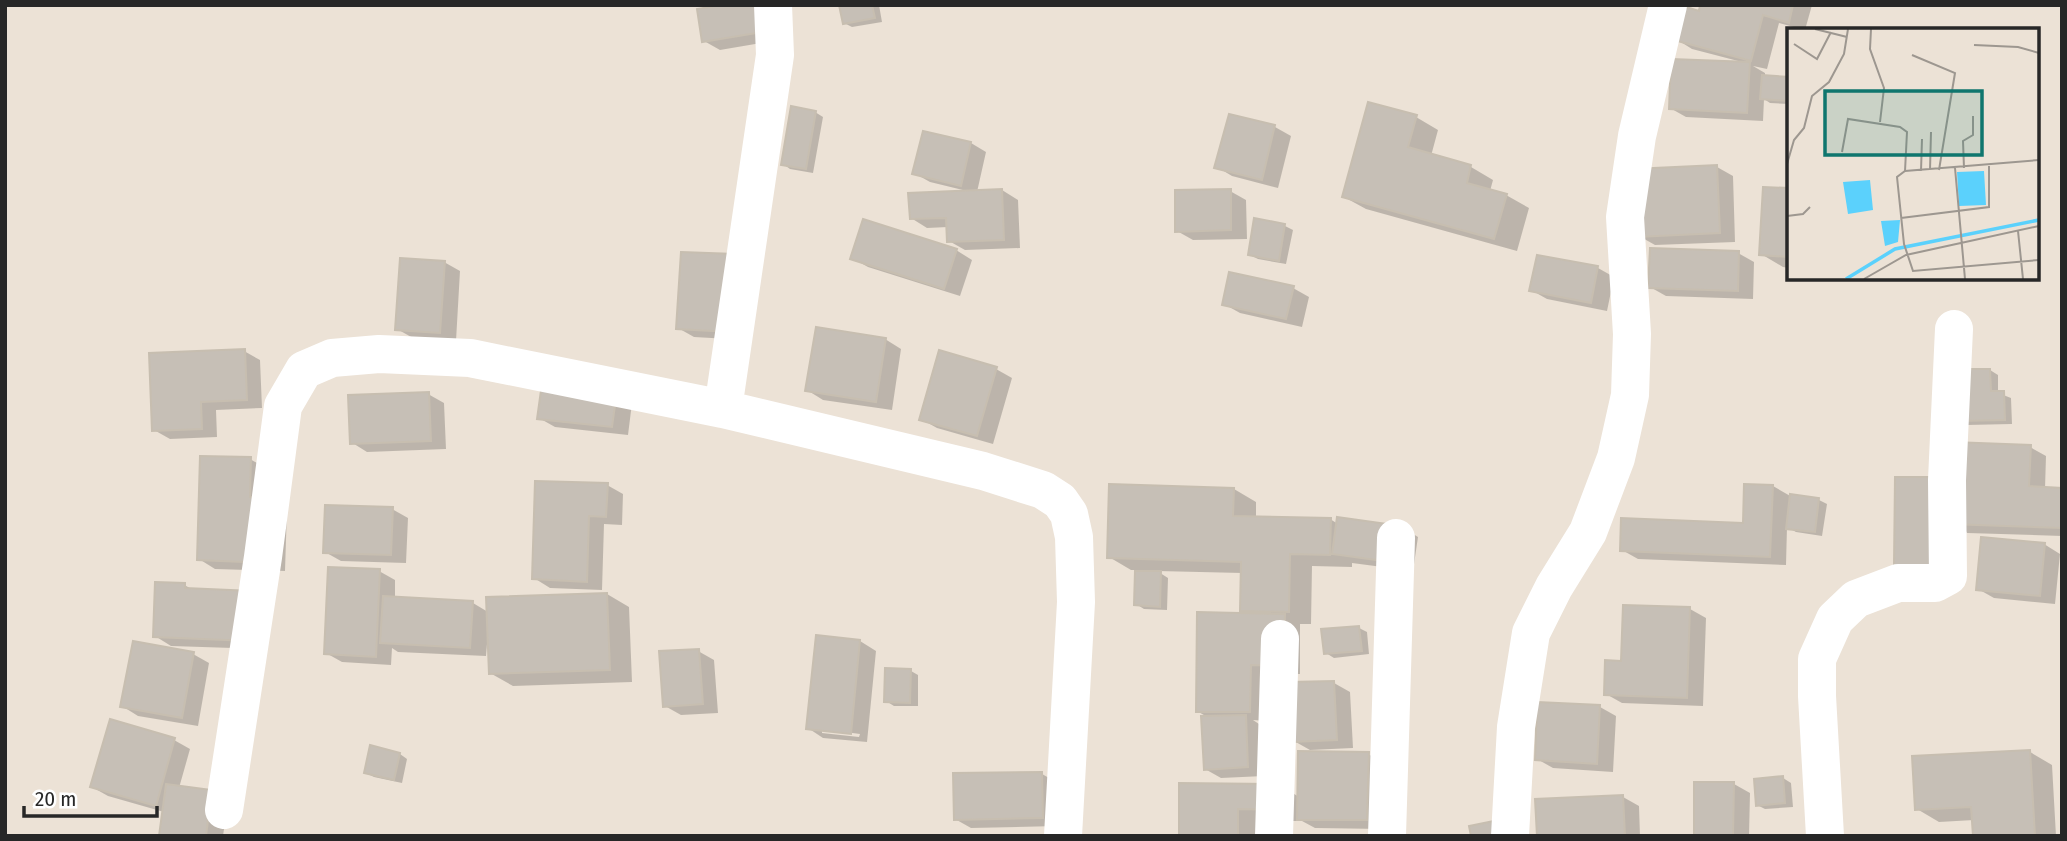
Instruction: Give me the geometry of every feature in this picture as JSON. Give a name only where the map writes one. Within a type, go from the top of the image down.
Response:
[{"type":"street","points":[[723,409],[775,55],[774,5]]},
{"type":"street","points":[[1510,836],[1516,727],[1531,633],[1554,587],[1588,532],[1616,458],[1630,395],[1632,334],[1625,217],[1637,136],[1668,5]]},
{"type":"street","points":[[1825,836],[1816,659],[1835,619],[1856,599],[1898,583],[1935,583],[1948,576],[1947,480],[1954,329]]},
{"type":"street","points":[[224,810],[283,406],[304,370],[332,358],[368,355],[470,358],[723,409],[983,471],[1043,490],[1060,501],[1069,514],[1074,537],[1076,602],[1063,836]]},
{"type":"street","points":[[1387,836],[1396,538]]},
{"type":"street","points":[[1274,836],[1280,639]]},
{"type":"building","points":[[721,5],[764,5],[768,31],[702,42],[697,9]]},
{"type":"building","points":[[839,5],[872,5],[875,18],[843,24]]},
{"type":"building","points":[[1700,5],[1793,5],[1789,23],[1763,15],[1751,61],[1674,40],[1683,6],[1699,11]]},
{"type":"building","points":[[1671,59],[1750,62],[1747,113],[1669,109]]},
{"type":"building","points":[[1762,75],[1787,77],[1787,101],[1760,99]]},
{"type":"building","points":[[1368,102],[1417,115],[1408,147],[1471,165],[1467,183],[1507,194],[1494,239],[1342,197]]},
{"type":"building","points":[[791,106],[816,111],[806,169],[781,165]]},
{"type":"building","points":[[1229,114],[1275,125],[1262,180],[1214,168]]},
{"type":"building","points":[[923,131],[971,142],[961,186],[912,174]]},
{"type":"building","points":[[1717,165],[1720,233],[1637,237],[1633,169]]},
{"type":"building","points":[[1763,187],[1787,188],[1787,257],[1759,255]]},
{"type":"building","points":[[1002,189],[1004,240],[947,242],[946,218],[910,219],[908,193]]},
{"type":"building","points":[[1231,189],[1231,230],[1175,232],[1175,190]]},
{"type":"building","points":[[1254,218],[1285,224],[1279,261],[1248,255]]},
{"type":"building","points":[[863,219],[957,249],[944,289],[850,259]]},
{"type":"building","points":[[1650,248],[1739,251],[1738,291],[1648,288]]},
{"type":"building","points":[[681,252],[735,254],[731,332],[676,329]]},
{"type":"building","points":[[1537,255],[1598,266],[1591,303],[1529,291]]},
{"type":"building","points":[[400,258],[445,261],[440,333],[395,330]]},
{"type":"building","points":[[1229,272],[1294,286],[1286,319],[1222,305]]},
{"type":"building","points":[[816,327],[886,338],[876,402],[805,391]]},
{"type":"building","points":[[245,349],[247,400],[201,402],[202,429],[152,431],[149,353]]},
{"type":"building","points":[[939,350],[997,367],[977,436],[919,420]]},
{"type":"building","points":[[1956,369],[1990,369],[1991,391],[2004,391],[2005,420],[1958,421]]},
{"type":"building","points":[[543,376],[618,384],[612,427],[537,419]]},
{"type":"building","points":[[429,392],[431,441],[350,444],[348,395]]},
{"type":"building","points":[[1952,442],[2031,445],[2029,486],[2062,488],[2062,528],[1949,524]]},
{"type":"building","points":[[200,456],[251,457],[250,497],[271,498],[270,563],[197,560]]},
{"type":"building","points":[[1895,477],[1937,477],[1935,567],[1894,566]]},
{"type":"building","points":[[535,481],[608,483],[606,517],[589,516],[587,582],[532,579]]},
{"type":"building","points":[[1109,484],[1234,488],[1233,516],[1331,518],[1330,555],[1290,554],[1289,612],[1240,611],[1241,562],[1107,558]]},
{"type":"building","points":[[1744,484],[1773,485],[1770,557],[1620,551],[1621,518],[1743,523]]},
{"type":"building","points":[[1790,494],[1819,498],[1815,532],[1786,529]]},
{"type":"building","points":[[325,505],[393,507],[391,555],[323,553]]},
{"type":"building","points":[[1337,517],[1402,526],[1398,563],[1332,554]]},
{"type":"building","points":[[1981,537],[2045,543],[2040,596],[1976,590]]},
{"type":"building","points":[[328,567],[380,569],[376,657],[324,654]]},
{"type":"building","points":[[1135,571],[1161,571],[1160,607],[1134,605]]},
{"type":"building","points":[[155,582],[185,583],[185,588],[252,591],[250,641],[153,637]]},
{"type":"building","points":[[607,593],[610,670],[489,674],[486,597]]},
{"type":"building","points":[[383,596],[473,601],[470,648],[380,643]]},
{"type":"building","points":[[1623,605],[1690,607],[1687,698],[1604,695],[1605,660],[1621,661]]},
{"type":"building","points":[[1197,612],[1285,614],[1284,666],[1251,665],[1250,712],[1196,712]]},
{"type":"building","points":[[1359,626],[1362,651],[1324,654],[1321,629]]},
{"type":"building","points":[[816,635],[860,640],[851,734],[806,729]]},
{"type":"building","points":[[133,641],[194,652],[182,718],[120,707]]},
{"type":"building","points":[[699,649],[703,704],[663,707],[659,651]]},
{"type":"building","points":[[885,668],[911,669],[910,703],[884,702]]},
{"type":"building","points":[[1334,681],[1337,740],[1292,742],[1289,682]]},
{"type":"building","points":[[1537,702],[1600,705],[1597,764],[1535,760]]},
{"type":"building","points":[[1246,715],[1248,767],[1204,770],[1201,716]]},
{"type":"building","points":[[110,719],[175,738],[156,806],[90,787]]},
{"type":"building","points":[[370,745],[400,753],[394,780],[364,773]]},
{"type":"building","points":[[2030,750],[2035,836],[1973,836],[1971,807],[1915,810],[1912,756]]},
{"type":"building","points":[[1298,751],[1369,752],[1367,820],[1297,820]]},
{"type":"building","points":[[1042,772],[1043,818],[954,820],[953,773]]},
{"type":"building","points":[[1783,776],[1785,803],[1756,806],[1754,779]]},
{"type":"building","points":[[1694,782],[1734,782],[1733,836],[1694,836]]},
{"type":"building","points":[[1179,783],[1280,784],[1280,810],[1238,809],[1238,836],[1179,836]]},
{"type":"building","points":[[166,784],[212,790],[206,836],[159,836]]},
{"type":"building","points":[[1623,795],[1625,836],[1537,836],[1535,799]]},
{"type":"building","points":[[1494,821],[1497,836],[1471,836],[1469,826]]}]
